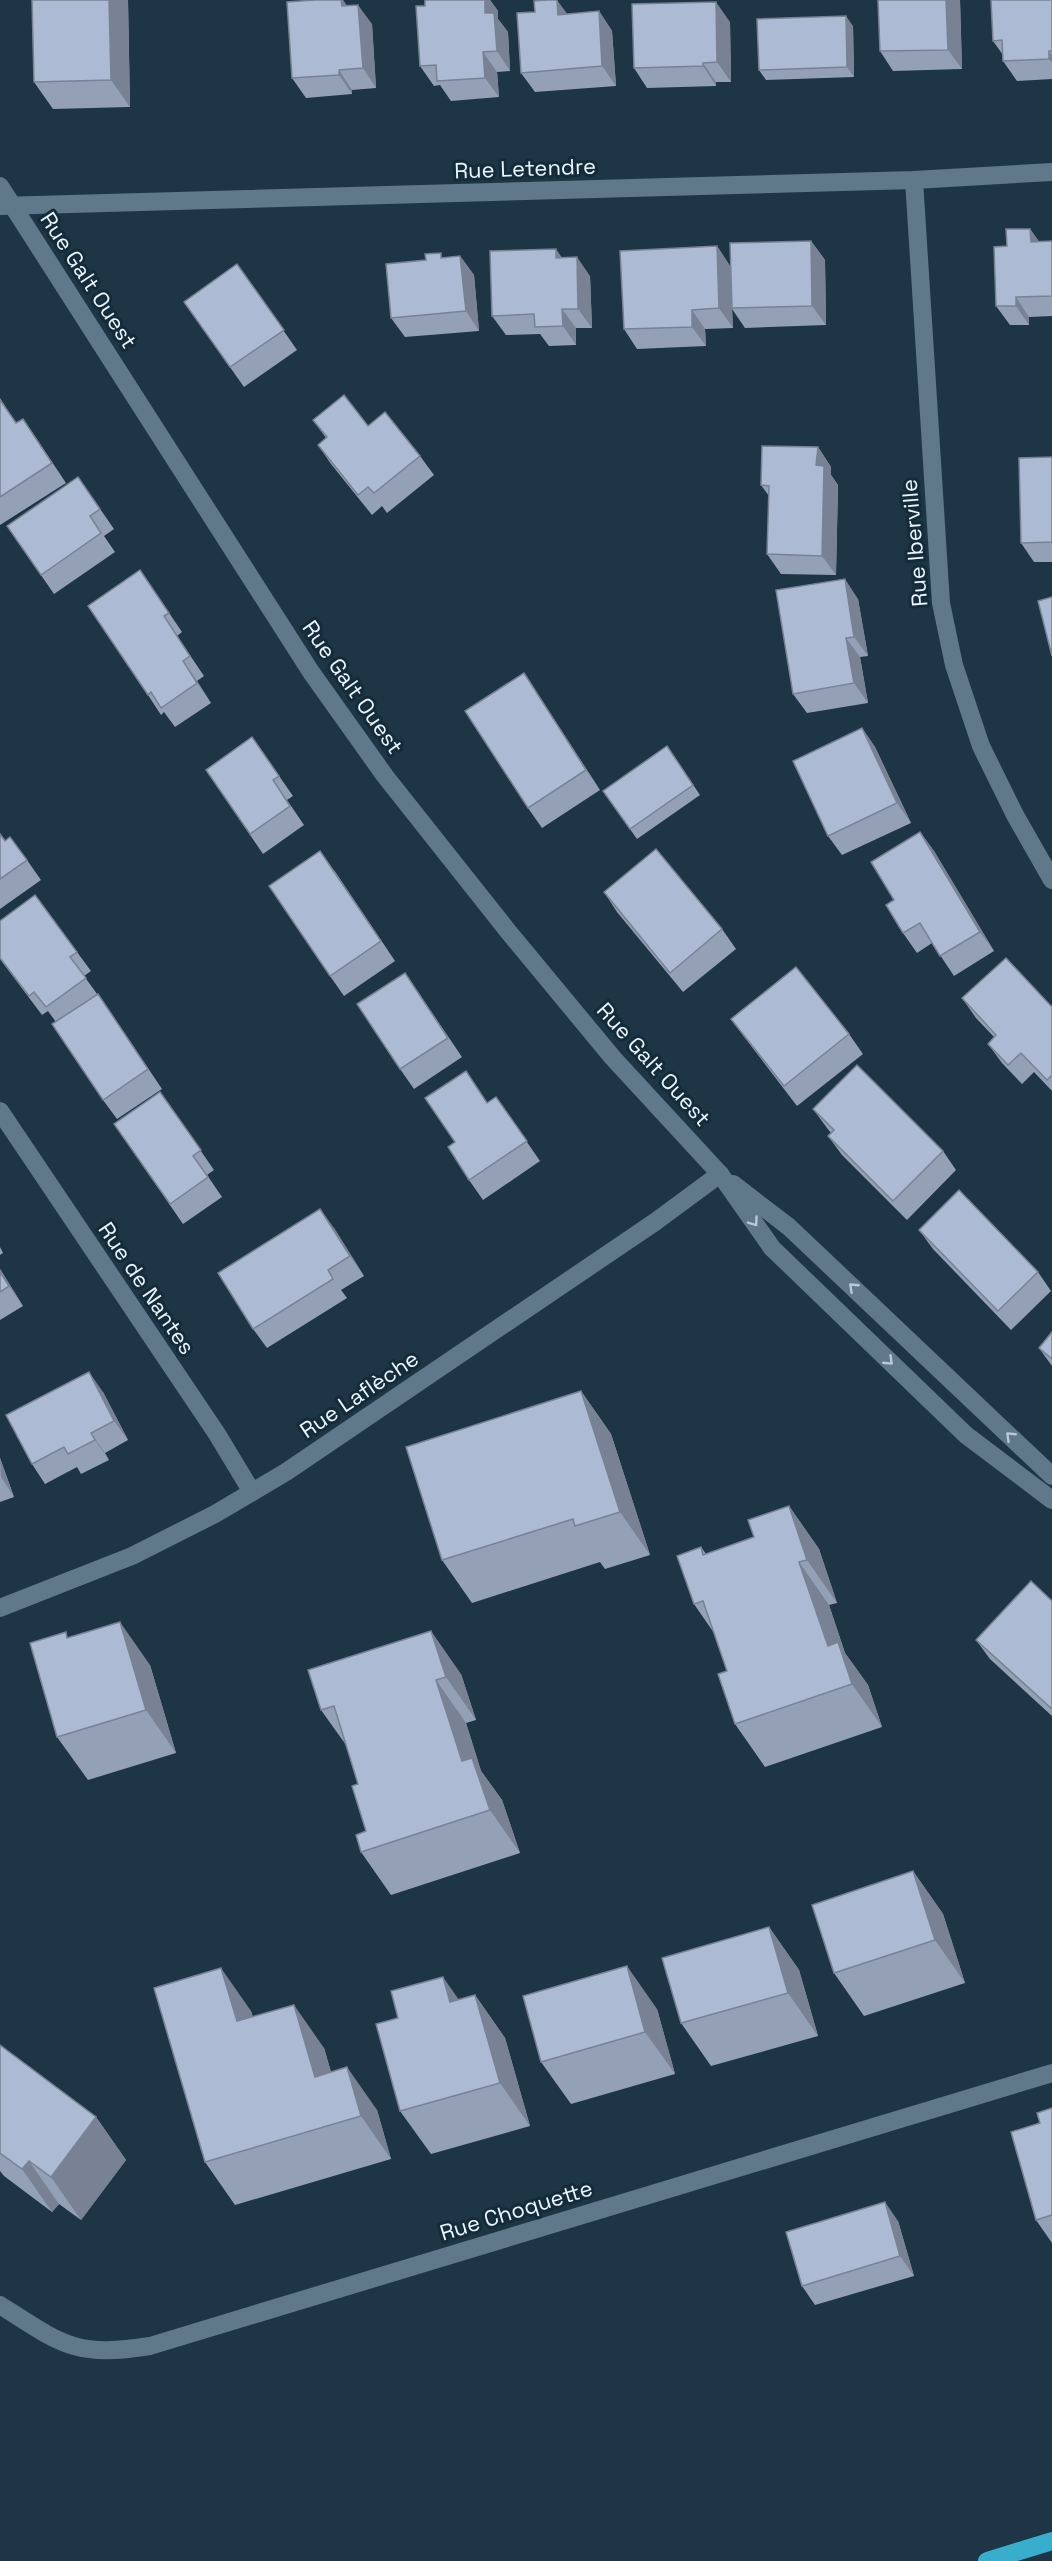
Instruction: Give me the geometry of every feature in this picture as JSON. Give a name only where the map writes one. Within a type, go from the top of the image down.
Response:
[{"type":"highway","points":[[987,2561],[1052,2541]]},
{"type":"street","name":"Rue Letendre","points":[[7,206],[914,180],[1052,172]]},
{"type":"street","name":"Rue Iberville","points":[[914,180],[941,603],[954,665],[981,746],[1015,815],[1052,880]]},
{"type":"street","name":"Rue Galt Ouest","points":[[0,186],[7,206],[311,672],[385,776],[507,930],[613,1058],[720,1174],[772,1248],[966,1436],[1052,1500]]},
{"type":"street","name":"Rue de Nantes","points":[[0,1111],[217,1434],[252,1492]]},
{"type":"street","name":"Rue Galt Ouest","points":[[720,1174],[789,1227],[1052,1476]]},
{"type":"street","name":"Rue Laflèche","points":[[0,1608],[132,1556],[215,1514],[296,1466],[619,1247],[720,1174]]},
{"type":"street","name":"Rue Choquette","points":[[0,2305],[45,2333],[74,2347],[107,2352],[150,2346],[1052,2073]]},
{"type":"building","points":[[32,0],[109,0],[111,80],[34,82]]},
{"type":"building","points":[[341,0],[342,6],[358,5],[363,68],[339,70],[339,75],[292,78],[287,2]]},
{"type":"building","points":[[425,0],[485,0],[485,13],[494,13],[497,51],[483,52],[485,78],[437,81],[436,65],[420,66],[416,6],[425,6]]},
{"type":"building","points":[[557,0],[558,15],[599,11],[602,66],[521,73],[517,13],[535,12],[534,1]]},
{"type":"building","points":[[878,0],[946,0],[948,50],[880,51]]},
{"type":"building","points":[[991,0],[1052,0],[1052,51],[1049,51],[1049,59],[1003,61],[1002,40],[993,41]]},
{"type":"building","points":[[716,2],[717,62],[703,63],[703,66],[634,68],[632,4]]},
{"type":"building","points":[[846,16],[847,67],[759,70],[757,19]]},
{"type":"building","points":[[1006,229],[1030,229],[1031,242],[1052,241],[1052,296],[1016,297],[1016,306],[996,306],[994,247],[1007,246]]},
{"type":"building","points":[[811,241],[812,306],[732,308],[730,243]]},
{"type":"building","points":[[717,246],[719,308],[692,310],[692,327],[624,329],[620,251]]},
{"type":"building","points":[[556,249],[556,258],[577,257],[578,309],[562,309],[563,326],[535,327],[534,314],[492,316],[490,251]]},
{"type":"building","points":[[441,253],[441,258],[460,256],[466,311],[391,318],[386,264],[426,260],[425,254]]},
{"type":"building","points":[[237,264],[284,330],[230,367],[184,302]]},
{"type":"building","points":[[344,395],[368,426],[385,412],[420,456],[374,493],[368,487],[358,495],[318,445],[327,437],[313,420]]},
{"type":"building","points":[[0,400],[16,423],[23,419],[52,463],[0,497]]},
{"type":"building","points":[[762,446],[818,447],[816,465],[824,466],[822,556],[767,554],[769,486],[761,485]]},
{"type":"building","points":[[1052,457],[1052,542],[1021,543],[1019,458]]},
{"type":"building","points":[[78,477],[100,509],[90,516],[101,533],[41,575],[7,526]]},
{"type":"building","points":[[140,570],[169,613],[164,616],[190,656],[183,661],[197,683],[161,708],[151,692],[148,695],[88,606]]},
{"type":"building","points":[[845,579],[854,637],[846,638],[854,683],[793,694],[776,590]]},
{"type":"building","points":[[1052,597],[1052,656],[1038,601]]},
{"type":"building","points":[[524,673],[586,770],[528,808],[465,711]]},
{"type":"building","points":[[862,728],[897,803],[828,836],[793,761]]},
{"type":"building","points":[[252,737],[279,776],[273,780],[290,806],[250,834],[206,770]]},
{"type":"building","points":[[667,746],[693,785],[630,829],[603,791]]},
{"type":"building","points":[[920,832],[980,932],[940,956],[920,923],[903,933],[886,905],[894,900],[871,862]]},
{"type":"building","points":[[0,834],[5,841],[10,837],[27,860],[0,879]]},
{"type":"building","points":[[656,849],[722,929],[670,973],[604,892]]},
{"type":"building","points":[[320,851],[381,941],[330,976],[269,886]]},
{"type":"building","points":[[35,895],[77,952],[70,957],[86,978],[46,1007],[34,992],[29,996],[0,958],[0,921]]},
{"type":"building","points":[[1006,958],[1052,1007],[1052,1075],[1047,1080],[1021,1053],[1008,1065],[988,1044],[996,1035],[962,998]]},
{"type":"building","points":[[796,967],[849,1034],[784,1086],[731,1019]]},
{"type":"building","points":[[405,973],[448,1038],[400,1069],[357,1004]]},
{"type":"building","points":[[98,994],[148,1069],[103,1100],[52,1024]]},
{"type":"building","points":[[857,1065],[943,1151],[893,1201],[828,1136],[834,1130],[813,1109]]},
{"type":"building","points":[[466,1071],[487,1103],[496,1097],[527,1141],[469,1180],[448,1147],[455,1142],[425,1098]]},
{"type":"building","points":[[160,1092],[201,1150],[193,1156],[208,1177],[170,1204],[114,1124]]},
{"type":"building","points":[[959,1190],[1038,1272],[998,1311],[919,1230]]},
{"type":"building","points":[[320,1209],[350,1256],[328,1270],[333,1279],[253,1329],[218,1273]]},
{"type":"building","points":[[0,1272],[9,1286],[0,1292]]},
{"type":"building","points":[[1052,1332],[1052,1359],[1039,1348]]},
{"type":"building","points":[[89,1372],[114,1421],[91,1433],[95,1440],[68,1454],[64,1447],[32,1464],[6,1415]]},
{"type":"building","points":[[581,1391],[620,1512],[575,1526],[573,1519],[442,1560],[406,1447]]},
{"type":"building","points":[[789,1506],[807,1560],[799,1562],[828,1646],[838,1642],[852,1684],[735,1724],[718,1674],[727,1671],[703,1601],[694,1604],[677,1556],[701,1547],[703,1555],[754,1537],[748,1520]]},
{"type":"building","points":[[1031,1581],[1052,1601],[1052,1709],[976,1640]]},
{"type":"building","points":[[120,1622],[146,1710],[57,1737],[30,1643],[66,1632],[67,1638]]},
{"type":"building","points":[[431,1631],[446,1677],[436,1680],[462,1761],[472,1758],[490,1810],[361,1852],[356,1835],[366,1831],[352,1786],[358,1784],[334,1706],[321,1710],[308,1670]]},
{"type":"building","points":[[913,1871],[935,1940],[834,1973],[812,1905]]},
{"type":"building","points":[[769,1927],[788,1993],[681,2023],[662,1958]]},
{"type":"building","points":[[627,1966],[645,2032],[541,2062],[523,1996]]},
{"type":"building","points":[[221,1968],[237,2021],[294,2005],[315,2077],[347,2067],[361,2116],[205,2162],[154,1988]]},
{"type":"building","points":[[443,1977],[450,2002],[475,1995],[500,2083],[400,2111],[376,2024],[398,2018],[391,1991]]},
{"type":"building","points":[[0,2045],[96,2117],[51,2177],[29,2161],[22,2169],[0,2153]]},
{"type":"building","points":[[1052,2108],[1052,2215],[1036,2220],[1011,2132],[1040,2123],[1037,2113]]},
{"type":"building","points":[[885,2202],[900,2256],[802,2286],[786,2232]]}]
